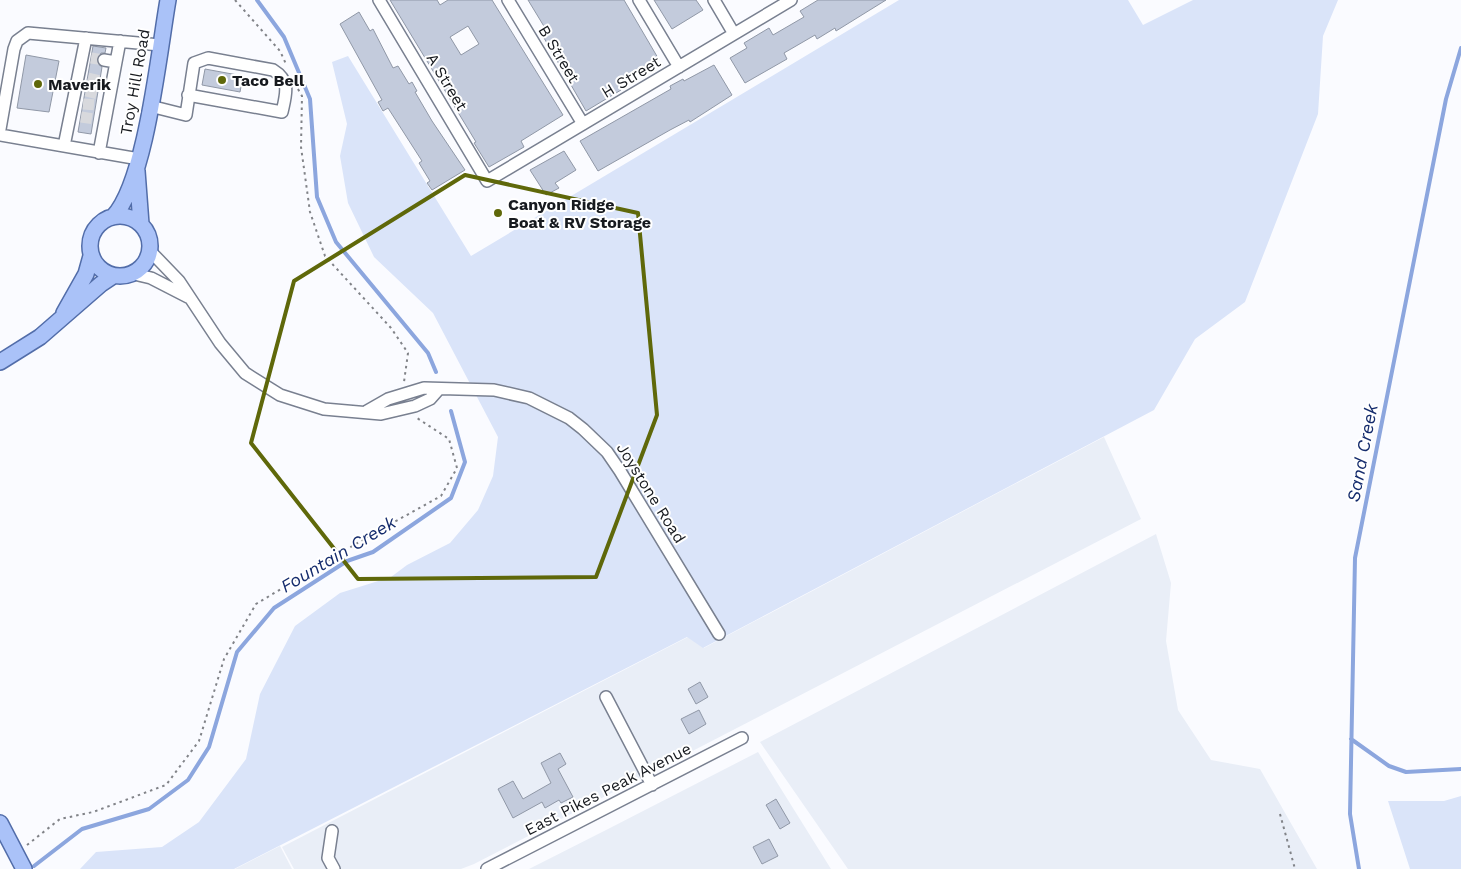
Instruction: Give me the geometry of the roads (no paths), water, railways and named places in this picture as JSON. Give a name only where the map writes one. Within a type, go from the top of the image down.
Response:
[{"type":"main road","name":"Troy Hill Road","points":[[138,164],[168,0]]},
{"type":"main road","points":[[113,217],[122,206],[138,164]]},
{"type":"main road","points":[[138,164],[141,224]]},
{"type":"main road","points":[[62,316],[72,295],[86,274],[91,256],[90,240],[95,229],[103,221],[113,217],[125,216],[141,224],[148,233],[150,251],[144,264],[134,274],[124,277],[113,276],[100,269],[91,256]]},
{"type":"main road","points":[[0,362],[40,337],[62,316],[113,276]]},
{"type":"main road","points":[[0,823],[24,869]]},
{"type":"street","name":"A Street","points":[[379,0],[487,181]]},
{"type":"street","name":"B Street","points":[[508,0],[583,124]]},
{"type":"street","points":[[639,0],[679,67]]},
{"type":"street","points":[[714,0],[734,34]]},
{"type":"street","name":"H Street","points":[[487,181],[791,0]]},
{"type":"street","points":[[0,129],[16,41],[28,33],[160,45]]},
{"type":"street","points":[[64,146],[76,116],[87,57],[86,38]]},
{"type":"street","points":[[99,153],[99,120],[103,101],[112,82],[120,41]]},
{"type":"street","points":[[150,106],[186,115],[188,95],[194,64],[208,58],[273,70],[282,75],[286,83],[282,112],[188,95]]},
{"type":"street","points":[[104,60],[116,62]]},
{"type":"street","points":[[100,80],[112,82]]},
{"type":"street","points":[[0,135],[99,153],[138,164]]},
{"type":"street","name":"Joystone Road","points":[[150,251],[179,281],[220,343],[245,373],[280,395],[324,409],[367,411],[388,399],[424,388],[438,390],[494,390],[529,398],[569,418],[607,452],[719,634]]},
{"type":"street","name":"Joystone Road","points":[[134,274],[150,278],[188,297]]},
{"type":"street","points":[[606,697],[652,785]]},
{"type":"street","name":"East Pikes Peak Avenue","points":[[487,869],[509,864],[742,738]]},
{"type":"street","points":[[332,831],[328,858],[334,869]]},
{"type":"waterway","name":"Fountain Creek","points":[[257,0],[284,37],[310,99],[317,197],[336,242],[428,353],[436,372]]},
{"type":"waterway","name":"Sand Creek","points":[[1359,869],[1350,814],[1355,558],[1446,99],[1461,48]]},
{"type":"waterway","name":"Fountain Creek","points":[[34,866],[82,829],[149,809],[188,780],[209,747],[237,652],[274,608],[347,561],[373,552],[451,498],[465,462],[451,411]]},
{"type":"waterway","points":[[1351,739],[1389,766],[1406,772],[1461,769]]},
{"type":"tunnel","points":[[91,58],[104,60]]},
{"type":"tunnel","points":[[88,78],[100,81]]},
{"type":"tunnel","points":[[86,91],[98,94]]},
{"type":"tunnel","points":[[83,104],[96,105]]},
{"type":"tunnel","points":[[81,117],[94,119]]},
{"type":"place","name":"Taco Bell","points":[[222,80]]},
{"type":"place","name":"Maverik","points":[[38,84]]},
{"type":"place","name":"Canyon Ridge Boat & RV Storage","points":[[498,213]]}]
